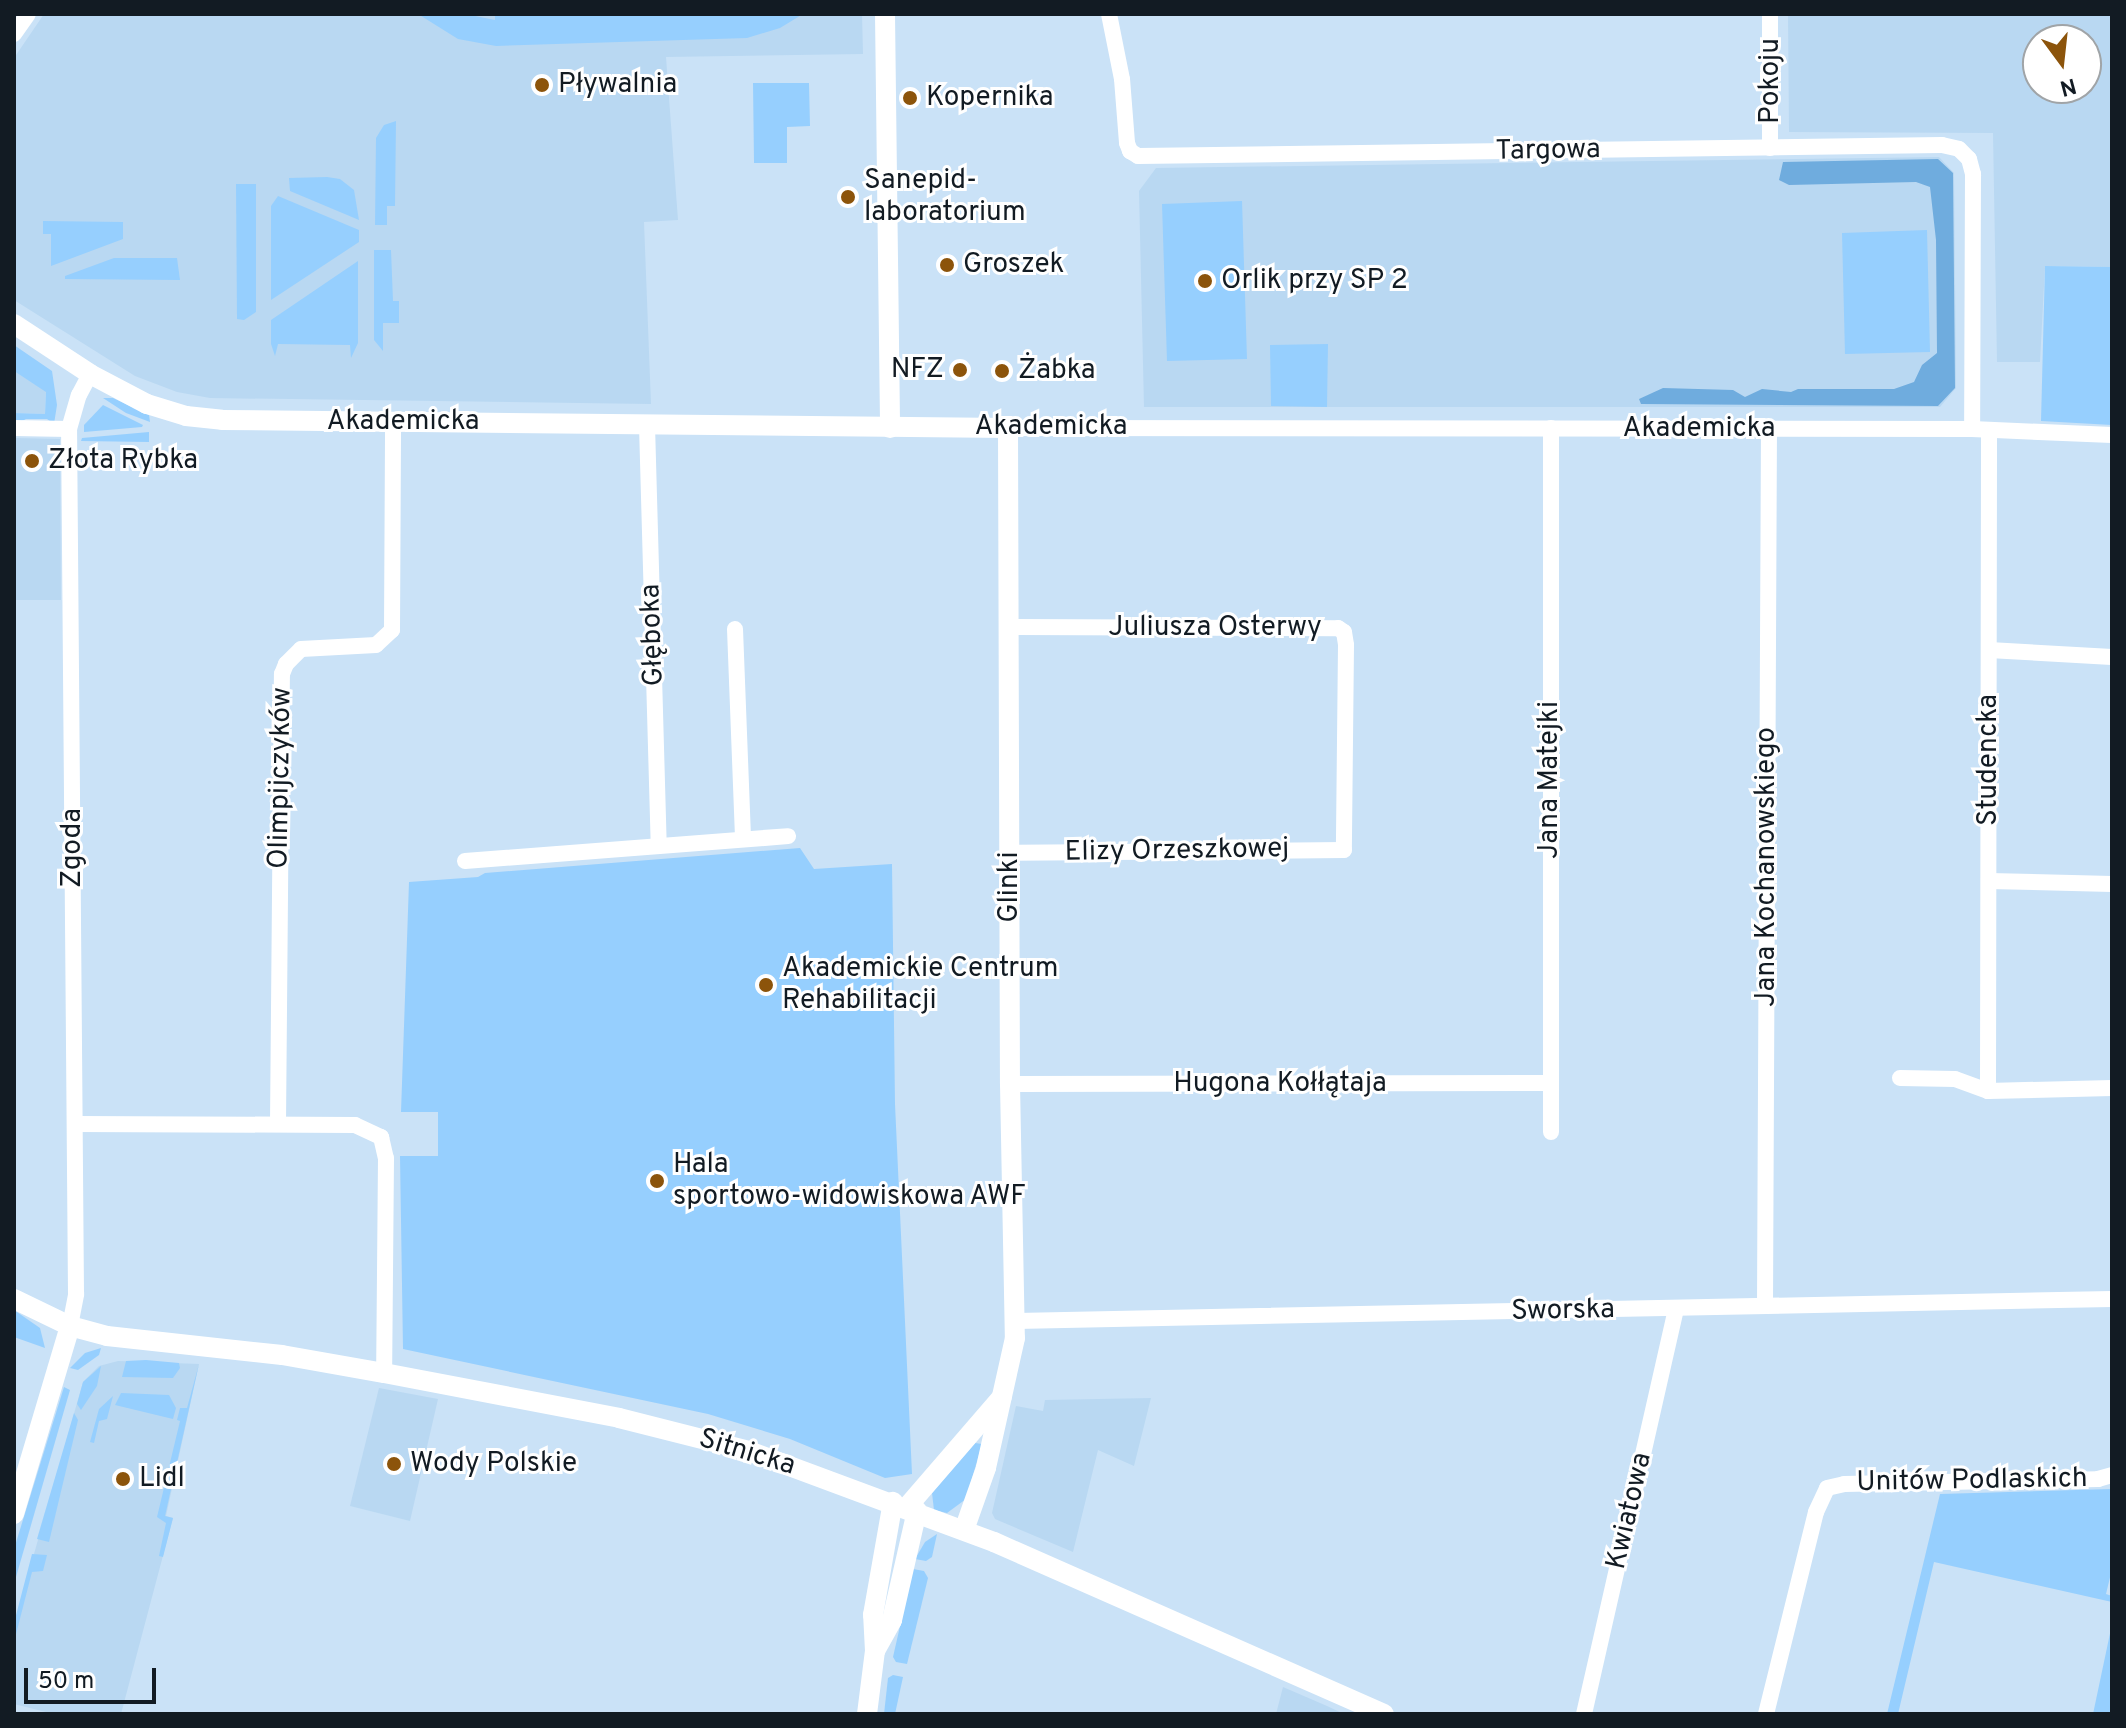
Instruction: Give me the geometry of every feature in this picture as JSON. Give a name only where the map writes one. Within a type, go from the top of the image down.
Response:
[{"type":"street","points":[[14,34],[28,14]]},
{"type":"street","points":[[885,14],[890,428]]},
{"type":"street","name":"Targowa","points":[[1109,14],[1130,151],[1138,156],[1942,145],[1965,153]]},
{"type":"street","name":"Pokoju","points":[[1770,14],[1770,148]]},
{"type":"street","name":"Studencka","points":[[1965,153],[1973,174],[1989,650],[1988,1091]]},
{"type":"street","name":"Akademicka","points":[[14,324],[90,374],[147,404],[186,416],[222,420],[890,428],[1769,428],[2112,435]]},
{"type":"street","name":"Zgoda","points":[[70,1326],[76,1294],[69,429],[79,395],[90,374]]},
{"type":"street","name":"Olimpijczyków","points":[[278,1124],[282,674],[286,664],[301,649],[376,645],[392,630],[393,422]]},
{"type":"street","name":"Głęboka","points":[[647,425],[659,846]]},
{"type":"street","points":[[14,428],[69,429]]},
{"type":"street","name":"Glinki","points":[[964,1530],[986,1468],[1015,1338],[1010,1084],[1008,428]]},
{"type":"street","name":"Jana Matejki","points":[[1551,428],[1551,1132]]},
{"type":"street","name":"Jana Kochanowskiego","points":[[1765,1305],[1769,428]]},
{"type":"street","name":"Juliusza Osterwy","points":[[1010,627],[1338,628],[1344,632],[1344,850]]},
{"type":"street","points":[[735,629],[743,838]]},
{"type":"street","points":[[1989,650],[2112,657]]},
{"type":"street","points":[[465,861],[788,836]]},
{"type":"street","name":"Elizy Orzeszkowej","points":[[1010,853],[1344,850]]},
{"type":"street","points":[[1989,881],[2112,884]]},
{"type":"street","points":[[1900,1078],[1955,1079],[1988,1091],[2112,1088]]},
{"type":"street","name":"Hugona Kołłątaja","points":[[1010,1084],[1550,1083]]},
{"type":"street","points":[[75,1124],[355,1125],[368,1128],[381,1137],[386,1158],[384,1373]]},
{"type":"street","name":"Sitnicka","points":[[14,1299],[70,1326],[139,1342],[282,1355],[384,1373],[685,1434],[749,1451],[964,1530],[1384,1714]]},
{"type":"street","name":"Sworska","points":[[1014,1321],[2112,1299]]},
{"type":"street","name":"Kwiatowa","points":[[1584,1714],[1676,1308]]},
{"type":"street","points":[[14,1514],[70,1326]]},
{"type":"street","name":"Glinki","points":[[906,1507],[1004,1394]]},
{"type":"street","name":"Unitów Podlaskich","points":[[1766,1714],[1816,1512],[1827,1488],[1844,1484],[2098,1479],[2112,1475]]},
{"type":"street","points":[[867,1714],[875,1651],[873,1615],[906,1507]]},
{"type":"shaded area","points":[[44,14],[862,14],[863,54],[666,57],[678,220],[644,222],[651,404],[210,398],[177,392],[135,376],[14,300],[14,58]]},
{"type":"shaded area","points":[[418,14],[465,14],[495,20],[495,14],[803,14],[780,28],[747,38],[496,46],[458,39]]},
{"type":"shaded area","points":[[1788,14],[2112,14],[2112,267],[2045,266],[2040,362],[1997,362],[1993,133],[1789,132]]},
{"type":"shaded area","points":[[753,83],[809,83],[810,126],[787,127],[787,163],[754,163]]},
{"type":"shaded area","points":[[396,121],[395,206],[387,206],[387,225],[375,225],[376,138],[384,125]]},
{"type":"shaded area","points":[[1939,157],[1954,173],[1956,388],[1940,407],[1144,407],[1139,191],[1156,168]]},
{"type":"shaded area","points":[[1938,159],[1953,173],[1955,388],[1938,406],[1641,404],[1639,399],[1663,388],[1733,390],[1745,397],[1762,389],[1791,392],[1798,389],[1894,389],[1914,382],[1922,365],[1937,353],[1936,240],[1930,187],[1916,182],[1789,185],[1779,180],[1783,162]]},
{"type":"shaded area","points":[[289,178],[340,179],[354,190],[359,220],[290,191]]},
{"type":"shaded area","points":[[236,184],[256,184],[256,312],[244,320],[237,319]]},
{"type":"shaded area","points":[[278,196],[359,230],[359,242],[271,300],[271,206]]},
{"type":"shaded area","name":"Orlik przy SP 2","points":[[1242,201],[1247,359],[1167,361],[1162,204]]},
{"type":"shaded area","points":[[43,221],[123,222],[123,239],[51,266],[51,234],[43,234]]},
{"type":"shaded area","points":[[1927,230],[1930,352],[1845,354],[1842,233]]},
{"type":"shaded area","points":[[374,250],[391,250],[393,301],[399,301],[399,323],[383,323],[383,351],[374,340]]},
{"type":"shaded area","points":[[114,258],[177,258],[180,280],[65,279],[65,276]]},
{"type":"shaded area","points":[[358,261],[358,343],[351,358],[350,345],[278,344],[275,356],[271,344],[271,320]]},
{"type":"shaded area","points":[[2045,266],[2112,267],[2112,425],[2041,421]]},
{"type":"shaded area","points":[[1328,344],[1327,407],[1271,406],[1270,345]]},
{"type":"shaded area","points":[[14,345],[52,371],[57,405],[54,424],[47,419],[26,419],[14,425],[14,413],[45,414],[46,392],[14,371]]},
{"type":"shaded area","points":[[14,371],[46,391],[45,414],[14,413]]},
{"type":"shaded area","points":[[103,398],[113,398],[149,415],[150,422],[126,413]]},
{"type":"shaded area","points":[[103,405],[142,427],[84,432],[84,425]]},
{"type":"shaded area","points":[[149,432],[149,442],[81,441],[82,438]]},
{"type":"shaded area","points":[[14,438],[60,439],[61,600],[14,600]]},
{"type":"shaded area","points":[[800,848],[814,869],[892,864],[895,1104],[912,1474],[885,1478],[790,1439],[708,1414],[403,1349],[400,1156],[438,1156],[438,1112],[401,1112],[409,882]]},
{"type":"shaded area","points":[[14,1310],[40,1328],[45,1348],[14,1337]]},
{"type":"shaded area","points":[[101,1348],[99,1355],[78,1370],[70,1368],[85,1353]]},
{"type":"shaded area","points":[[118,1361],[199,1364],[166,1516],[173,1518],[121,1714],[54,1714],[14,1704],[14,1624],[83,1382],[99,1366]]},
{"type":"shaded area","points":[[126,1361],[179,1363],[180,1368],[173,1378],[122,1377]]},
{"type":"shaded area","points":[[199,1364],[165,1516],[173,1518],[163,1557],[159,1556],[166,1523],[157,1517],[180,1421],[177,1420],[180,1408],[187,1408]]},
{"type":"shaded area","points":[[101,1366],[97,1386],[81,1410],[77,1404],[83,1382]]},
{"type":"shaded area","points":[[64,1387],[70,1390],[14,1584],[14,1549]]},
{"type":"shaded area","points":[[379,1388],[438,1399],[410,1521],[350,1506]]},
{"type":"shaded area","points":[[121,1393],[169,1395],[176,1408],[173,1419],[115,1405]]},
{"type":"shaded area","points":[[113,1396],[107,1419],[99,1421],[94,1443],[90,1442],[99,1409]]},
{"type":"shaded area","points":[[1151,1398],[1134,1466],[1098,1450],[1073,1552],[995,1519],[992,1513],[1016,1406],[1043,1411],[1045,1400]]},
{"type":"shaded area","points":[[74,1413],[78,1420],[49,1542],[37,1539]]},
{"type":"shaded area","points":[[975,1443],[982,1444],[966,1499],[947,1513],[934,1510],[932,1493]]},
{"type":"shaded area","points":[[2112,1489],[2112,1569],[2106,1594],[2112,1596],[2112,1602],[1934,1562],[1898,1714],[1887,1714],[1940,1494]]},
{"type":"shaded area","points":[[937,1534],[932,1557],[926,1561],[915,1559],[925,1542]]},
{"type":"shaded area","points":[[32,1554],[47,1555],[43,1571],[32,1572],[14,1642],[14,1623]]},
{"type":"shaded area","points":[[913,1569],[924,1571],[928,1578],[907,1664],[896,1662],[893,1657]]},
{"type":"shaded area","points":[[2112,1624],[2112,1714],[2093,1714]]},
{"type":"shaded area","points":[[893,1675],[903,1677],[895,1714],[884,1714],[888,1678]]},
{"type":"shaded area","points":[[1283,1687],[1327,1706],[1344,1714],[1276,1714]]},
{"type":"place","name":"Pływalnia","points":[[542,85]]},
{"type":"place","name":"Kopernika","points":[[910,98]]},
{"type":"place","name":"Sanepid- laboratorium","points":[[848,197]]},
{"type":"place","name":"Groszek","points":[[947,265]]},
{"type":"place","name":"Orlik przy SP 2","points":[[1205,281]]},
{"type":"place","name":"NFZ","points":[[960,370]]},
{"type":"place","name":"Żabka","points":[[1002,371]]},
{"type":"place","name":"Złota Rybka","points":[[32,461]]},
{"type":"place","name":"Akademickie Centrum Rehabilitacji","points":[[766,985]]},
{"type":"place","name":"Hala sportowo-widowiskowa AWF","points":[[657,1181]]},
{"type":"place","name":"Wody Polskie","points":[[394,1464]]},
{"type":"place","name":"Lidl","points":[[123,1479]]}]
